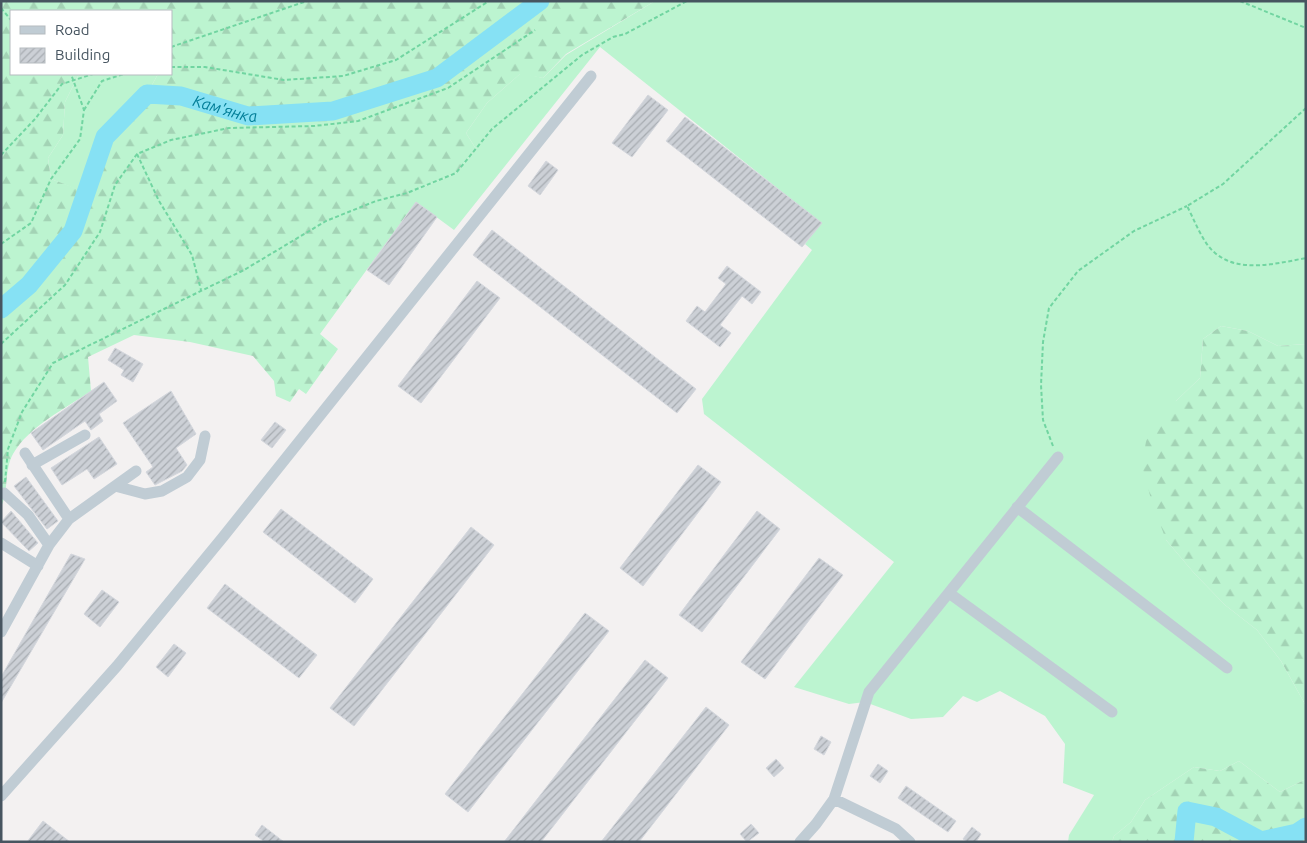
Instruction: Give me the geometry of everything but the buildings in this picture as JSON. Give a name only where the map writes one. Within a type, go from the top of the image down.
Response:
[{"type":"street","points":[[1,796],[117,666],[223,537],[591,76]]},
{"type":"street","points":[[32,465],[85,434]]},
{"type":"street","points":[[115,486],[145,494],[162,491],[187,476],[200,460],[205,436]]},
{"type":"street","points":[[25,453],[69,519]]},
{"type":"street","points":[[800,842],[816,824],[834,798],[869,692],[1058,457]]},
{"type":"street","points":[[1,632],[49,545],[69,519],[136,471]]},
{"type":"street","points":[[4,493],[28,515],[49,545]]},
{"type":"street","points":[[1017,507],[1227,668]]},
{"type":"street","points":[[1,543],[38,566]]},
{"type":"street","points":[[949,593],[1112,712]]},
{"type":"street","points":[[834,798],[896,829],[910,842]]},
{"type":"path","points":[[172,47],[307,1]]},
{"type":"path","points":[[172,67],[205,67],[284,80],[343,76],[396,60],[489,1]]},
{"type":"path","points":[[4,493],[8,449],[22,412],[53,363],[244,270],[326,222],[376,201],[407,193],[456,173],[492,129],[582,55],[613,37],[626,34],[687,1]]},
{"type":"path","points":[[1240,1],[1306,28]]},
{"type":"path","points":[[1,8],[10,19]]},
{"type":"path","points":[[1,344],[64,285],[100,232],[115,185],[137,154],[171,140],[229,128],[314,126],[358,120],[448,88],[534,30]]},
{"type":"path","points":[[72,75],[84,110]]},
{"type":"path","points":[[1,155],[35,118],[62,84],[90,75]]},
{"type":"path","points":[[1,244],[31,223],[51,179],[80,139],[84,110],[102,81],[121,75]]},
{"type":"path","points":[[1058,457],[1043,420],[1041,385],[1043,342],[1049,308],[1078,271],[1134,231],[1187,206],[1223,184],[1306,108]]},
{"type":"path","points":[[137,154],[159,201],[192,255],[201,290]]},
{"type":"path","points":[[1187,206],[1206,242],[1215,254],[1239,265],[1270,264],[1306,258]]},
{"type":"green space","points":[[1,1],[655,1],[566,54],[543,78],[520,74],[487,103],[466,133],[476,149],[456,173],[416,190],[416,202],[320,334],[338,349],[306,394],[299,389],[290,402],[276,396],[274,381],[253,356],[190,342],[134,335],[88,357],[91,391],[48,419],[20,444],[10,460],[1,507]],"holes":[[[10,10],[172,10],[172,75],[157,75],[147,94],[105,137],[86,192],[51,179],[48,158],[63,135],[65,102],[78,75],[10,75]]]},
{"type":"green space","points":[[655,1],[1306,1],[1306,344],[1278,346],[1248,331],[1221,326],[1203,339],[1200,378],[1176,401],[1166,540],[1225,605],[1257,630],[1281,661],[1306,706],[1306,779],[1280,792],[1239,761],[1220,771],[1194,767],[1145,800],[1131,822],[1114,836],[1112,842],[1068,842],[1069,835],[1094,795],[1063,783],[1065,744],[1045,716],[1000,691],[977,702],[963,696],[943,717],[911,719],[865,702],[849,704],[794,687],[894,562],[704,414],[702,399],[812,250],[805,244],[821,223],[600,47],[454,230],[416,202],[416,190],[456,173],[476,149],[466,133],[487,103],[521,73],[543,78],[566,55]]},
{"type":"green space","points":[[78,75],[157,75],[147,94],[105,137],[86,193],[51,179],[48,158],[63,135],[65,102]]},
{"type":"green space","points":[[1221,326],[1248,331],[1278,346],[1306,344],[1306,706],[1281,661],[1257,630],[1225,605],[1166,540],[1151,499],[1142,466],[1147,435],[1176,401],[1200,378],[1203,339]]},
{"type":"green space","points":[[1239,761],[1280,792],[1306,779],[1306,842],[1112,842],[1114,836],[1131,822],[1145,800],[1194,767],[1220,771]]},
{"type":"waterway","name":"Кам'янка","points":[[1,309],[29,285],[73,231],[105,137],[147,94],[181,96],[248,116],[333,111],[437,78],[540,1]]},
{"type":"waterway","points":[[1184,842],[1187,811],[1216,817],[1261,841],[1297,833],[1306,827]]}]
